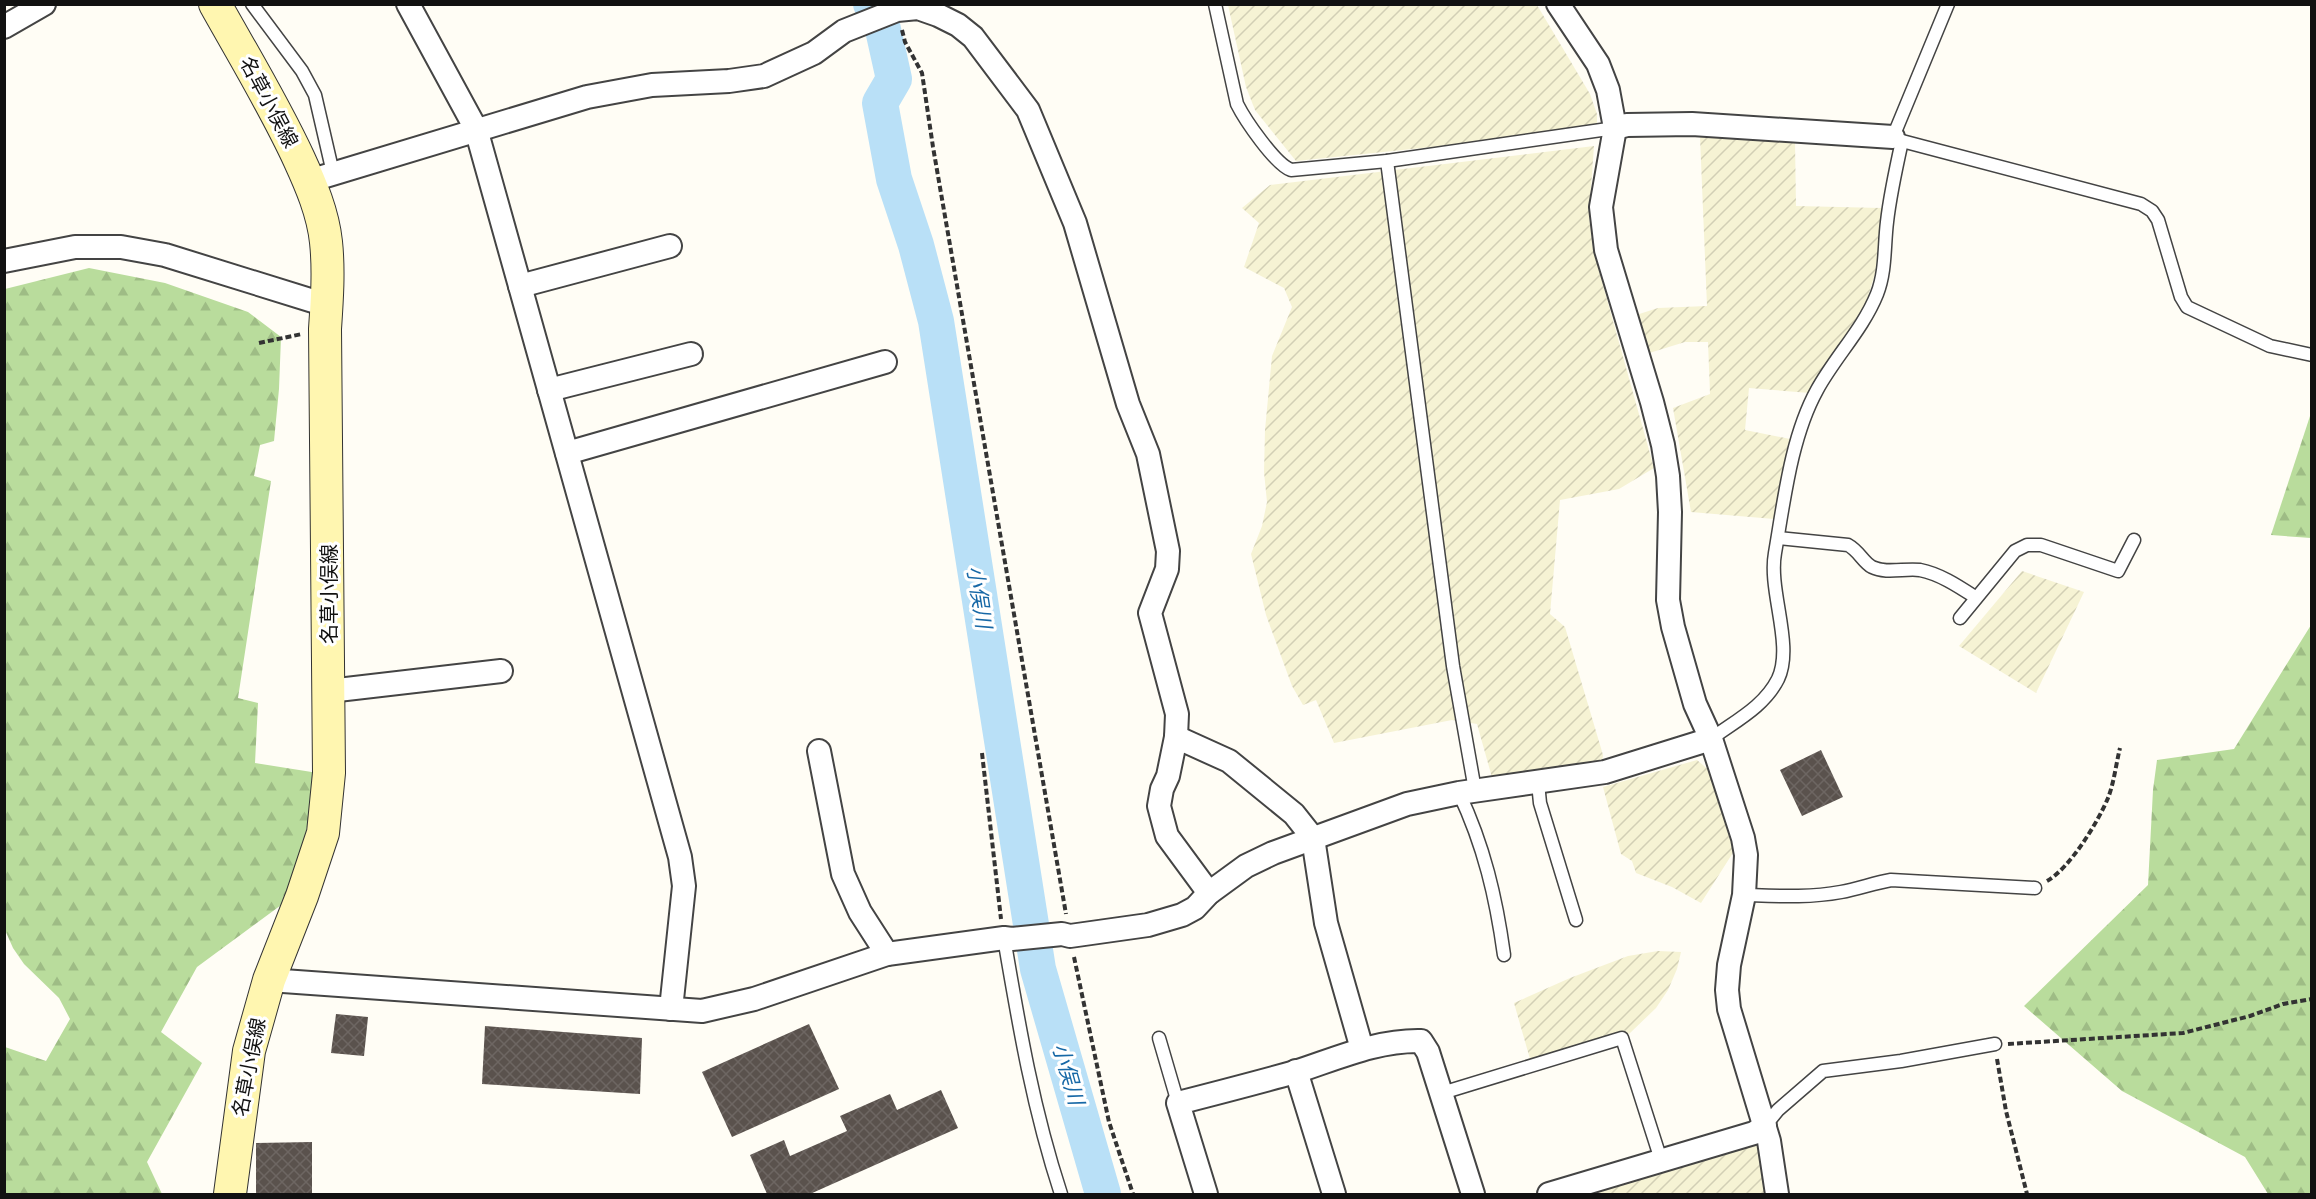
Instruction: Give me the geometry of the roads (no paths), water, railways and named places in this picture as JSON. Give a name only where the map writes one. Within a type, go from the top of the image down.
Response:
[{"type":"main road","name":"名草小俣線","points":[[215,4],[271,99],[321,177],[320,211],[326,240],[329,772],[323,833],[302,896],[269,980],[249,1052],[230,1194]]},
{"type":"street","points":[[4,27],[44,4]]},
{"type":"street","points":[[408,4],[476,129],[680,857],[684,886],[671,1009]]},
{"type":"street","points":[[1558,4],[1598,64],[1608,90],[1615,128],[1601,207],[1606,250],[1663,445],[1670,512],[1668,600],[1673,627],[1695,704],[1711,739],[1743,837],[1746,873],[1744,895],[1729,965],[1727,990],[1729,1009],[1769,1141],[1777,1194]]},
{"type":"street","points":[[321,177],[587,97],[652,85],[729,81],[764,76],[814,52],[844,31],[895,9],[918,8],[938,15],[958,25],[973,37],[1028,110],[1076,223],[1128,404],[1148,454],[1168,550],[1167,569],[1150,613],[1177,714],[1176,737],[1159,806],[1167,836],[1209,893]]},
{"type":"street","points":[[1615,128],[1627,125],[1692,124],[1897,139]]},
{"type":"street","points":[[520,286],[670,246]]},
{"type":"street","points":[[4,261],[75,248],[120,247],[165,255],[326,317]]},
{"type":"street","points":[[549,390],[691,354]]},
{"type":"street","points":[[567,453],[885,362]]},
{"type":"street","points":[[329,691],[501,671]]},
{"type":"street","points":[[1176,737],[1229,761],[1294,814],[1313,838],[1326,923],[1362,1049]]},
{"type":"street","points":[[269,980],[702,1011],[754,999],[886,954],[1008,938],[1066,935],[1148,925],[1196,908],[1209,893],[1246,866],[1313,838],[1407,804],[1467,792],[1605,772],[1711,739]]},
{"type":"street","points":[[819,751],[843,874],[860,912],[886,954]]},
{"type":"street","points":[[1206,1194],[1178,1103],[1296,1071],[1362,1049],[1409,1041],[1420,1041],[1428,1052],[1473,1194]]},
{"type":"street","points":[[1296,1071],[1334,1194]]},
{"type":"street","points":[[1549,1194],[1754,1133],[1765,1126]]},
{"type":"lane","points":[[252,4],[298,64],[315,95],[321,177]]},
{"type":"lane","points":[[1215,4],[1237,104],[1241,113],[1284,168],[1292,170],[1388,161],[1615,128]]},
{"type":"lane","points":[[1711,739],[1764,701],[1781,669],[1783,654],[1773,569],[1788,478],[1807,410],[1816,391],[1834,362],[1853,338],[1878,293],[1883,272],[1897,139],[1948,4]]},
{"type":"lane","points":[[1897,139],[2141,204],[2152,211],[2158,220],[2181,297],[2187,307],[2270,346],[2312,355]]},
{"type":"lane","points":[[1388,161],[1453,666],[1469,814],[1489,870],[1504,955]]},
{"type":"lane","points":[[1778,538],[1848,545],[1858,551],[1870,566],[1880,570],[1918,570],[1935,574],[1975,597]]},
{"type":"lane","points":[[1960,618],[2014,551],[2027,545],[2041,545],[2118,571],[2134,540]]},
{"type":"lane","points":[[1538,783],[1540,803],[1576,920]]},
{"type":"lane","points":[[1744,895],[1816,895],[1843,892],[1891,880],[2036,888]]},
{"type":"lane","points":[[1008,938],[1026,1066],[1041,1134],[1061,1194]]},
{"type":"lane","points":[[1159,1038],[1178,1103]]},
{"type":"lane","points":[[1442,1093],[1622,1038],[1661,1160]]},
{"type":"lane","points":[[1765,1126],[1778,1110],[1823,1071],[1901,1061],[1995,1044]]},
{"type":"waterway","name":"小俣川","points":[[871,4],[882,25],[894,79],[880,103],[894,179],[916,245],[936,321],[1038,969],[1103,1194]]}]
